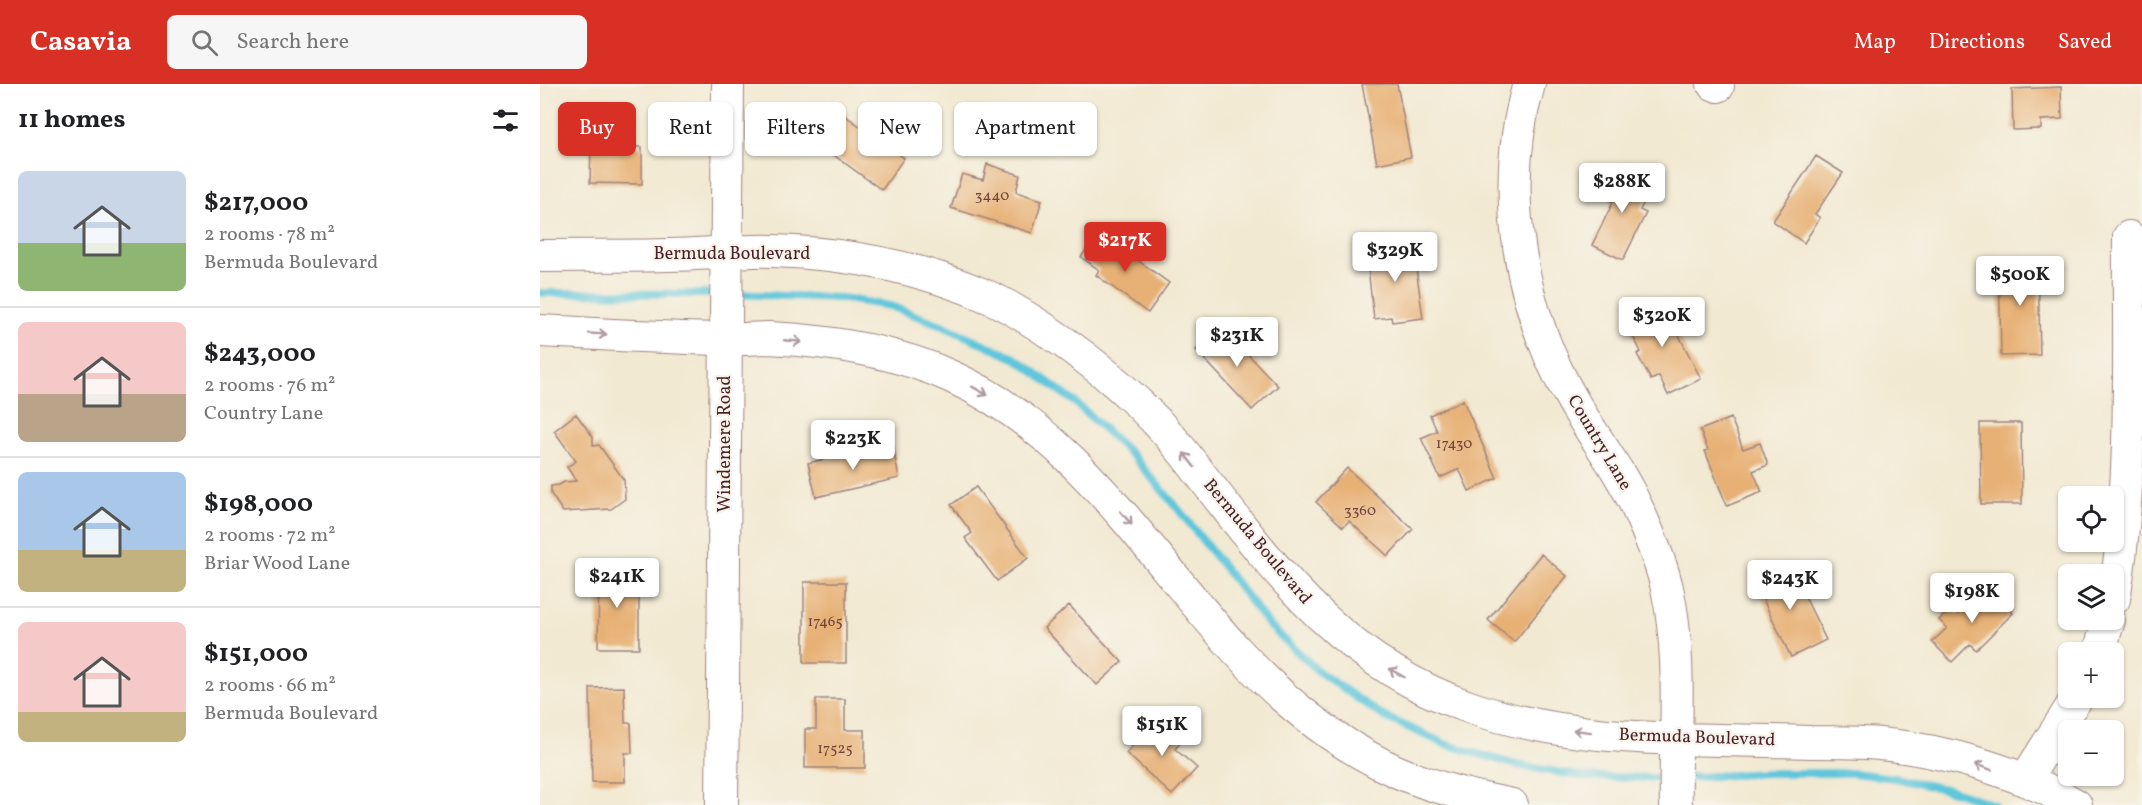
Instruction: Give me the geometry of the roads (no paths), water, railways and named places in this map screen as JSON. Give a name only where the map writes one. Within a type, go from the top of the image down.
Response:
[{"type":"street","name":"Windemere Road","points":[[722,805],[728,84]]},
{"type":"street","name":"Country Lane","points":[[1529,84],[1521,111],[1514,183],[1524,272],[1544,340],[1557,371],[1574,403],[1623,481],[1659,563],[1667,588],[1673,632],[1676,798]]},
{"type":"street","points":[[2119,564],[2127,465],[2134,441],[2129,237]]},
{"type":"street","name":"Bermuda Boulevard","points":[[540,331],[726,295],[774,251],[825,255],[897,267],[946,281],[994,299],[1074,349],[1120,384],[1180,448],[1259,550],[1294,591],[1368,656],[1434,693],[1502,717],[1556,728],[1632,737],[1676,750],[1879,744],[1940,753],[2025,780],[2076,805]]},
{"type":"street","name":"Bermuda Boulevard","points":[[540,256],[696,254],[726,295],[768,338],[819,343],[902,358],[953,377],[989,397],[1021,417],[1053,442],[1097,484],[1238,652],[1276,690],[1312,719],[1350,747],[1383,765],[1423,782],[1470,797],[1512,805]]},
{"type":"street","points":[[2025,780],[2071,708]]},
{"type":"waterway","points":[[540,293],[718,294]]},
{"type":"waterway","points":[[733,294],[840,298],[890,306],[939,324],[1017,359],[1076,403],[1133,456],[1179,510],[1269,625],[1319,672],[1383,716],[1445,744],[1516,765],[1585,777],[1670,778]]},
{"type":"waterway","points":[[1682,778],[1766,773],[1853,773],[1895,778],[1954,791],[1994,805]]}]
